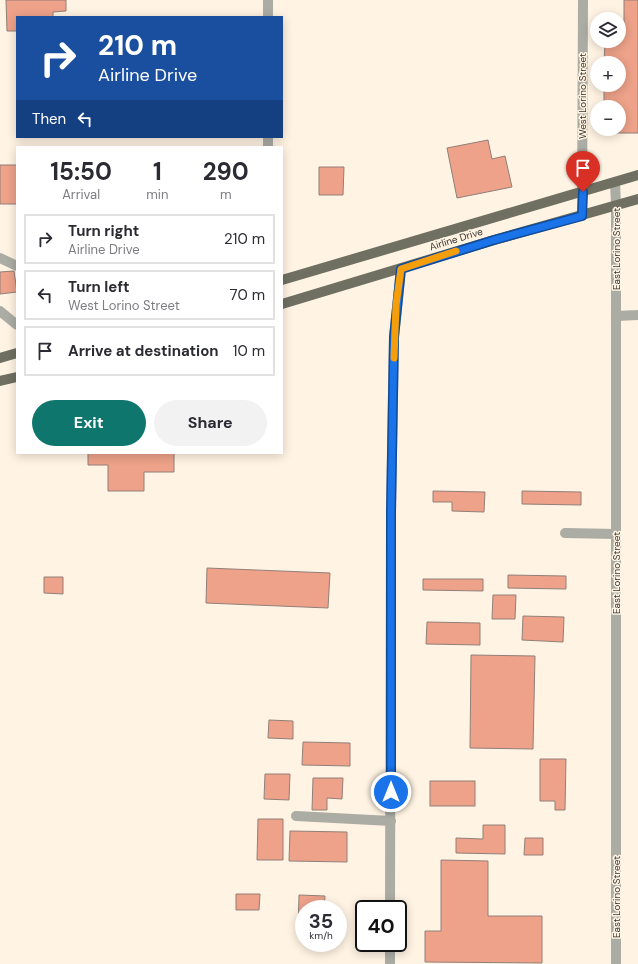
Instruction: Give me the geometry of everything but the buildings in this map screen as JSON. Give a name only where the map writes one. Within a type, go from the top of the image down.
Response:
[{"type":"main road","name":"Airline Drive","points":[[283,280],[638,175]]},
{"type":"main road","name":"Airline Drive","points":[[283,304],[494,240],[638,199]]},
{"type":"main road","points":[[0,358],[16,353]]},
{"type":"main road","points":[[0,382],[16,377]]},
{"type":"street","points":[[268,0],[268,16]]},
{"type":"street","name":"West Lorino Street","points":[[582,216],[583,0]]},
{"type":"street","name":"East Lorino Street","points":[[615,182],[616,964]]},
{"type":"street","points":[[0,258],[16,266]]},
{"type":"street","points":[[390,900],[391,512],[394,337],[401,269]]},
{"type":"street","points":[[0,311],[16,324]]},
{"type":"street","points":[[616,316],[638,315]]},
{"type":"street","points":[[564,533],[616,534]]},
{"type":"street","points":[[296,816],[390,821]]},
{"type":"street","points":[[390,952],[390,964]]},
{"type":"slow traffic","points":[[394,358],[396,305],[401,269],[456,251]]},
{"type":"route","points":[[391,792],[391,512],[394,337],[396,305],[401,269],[494,240],[582,216],[583,192]]}]
